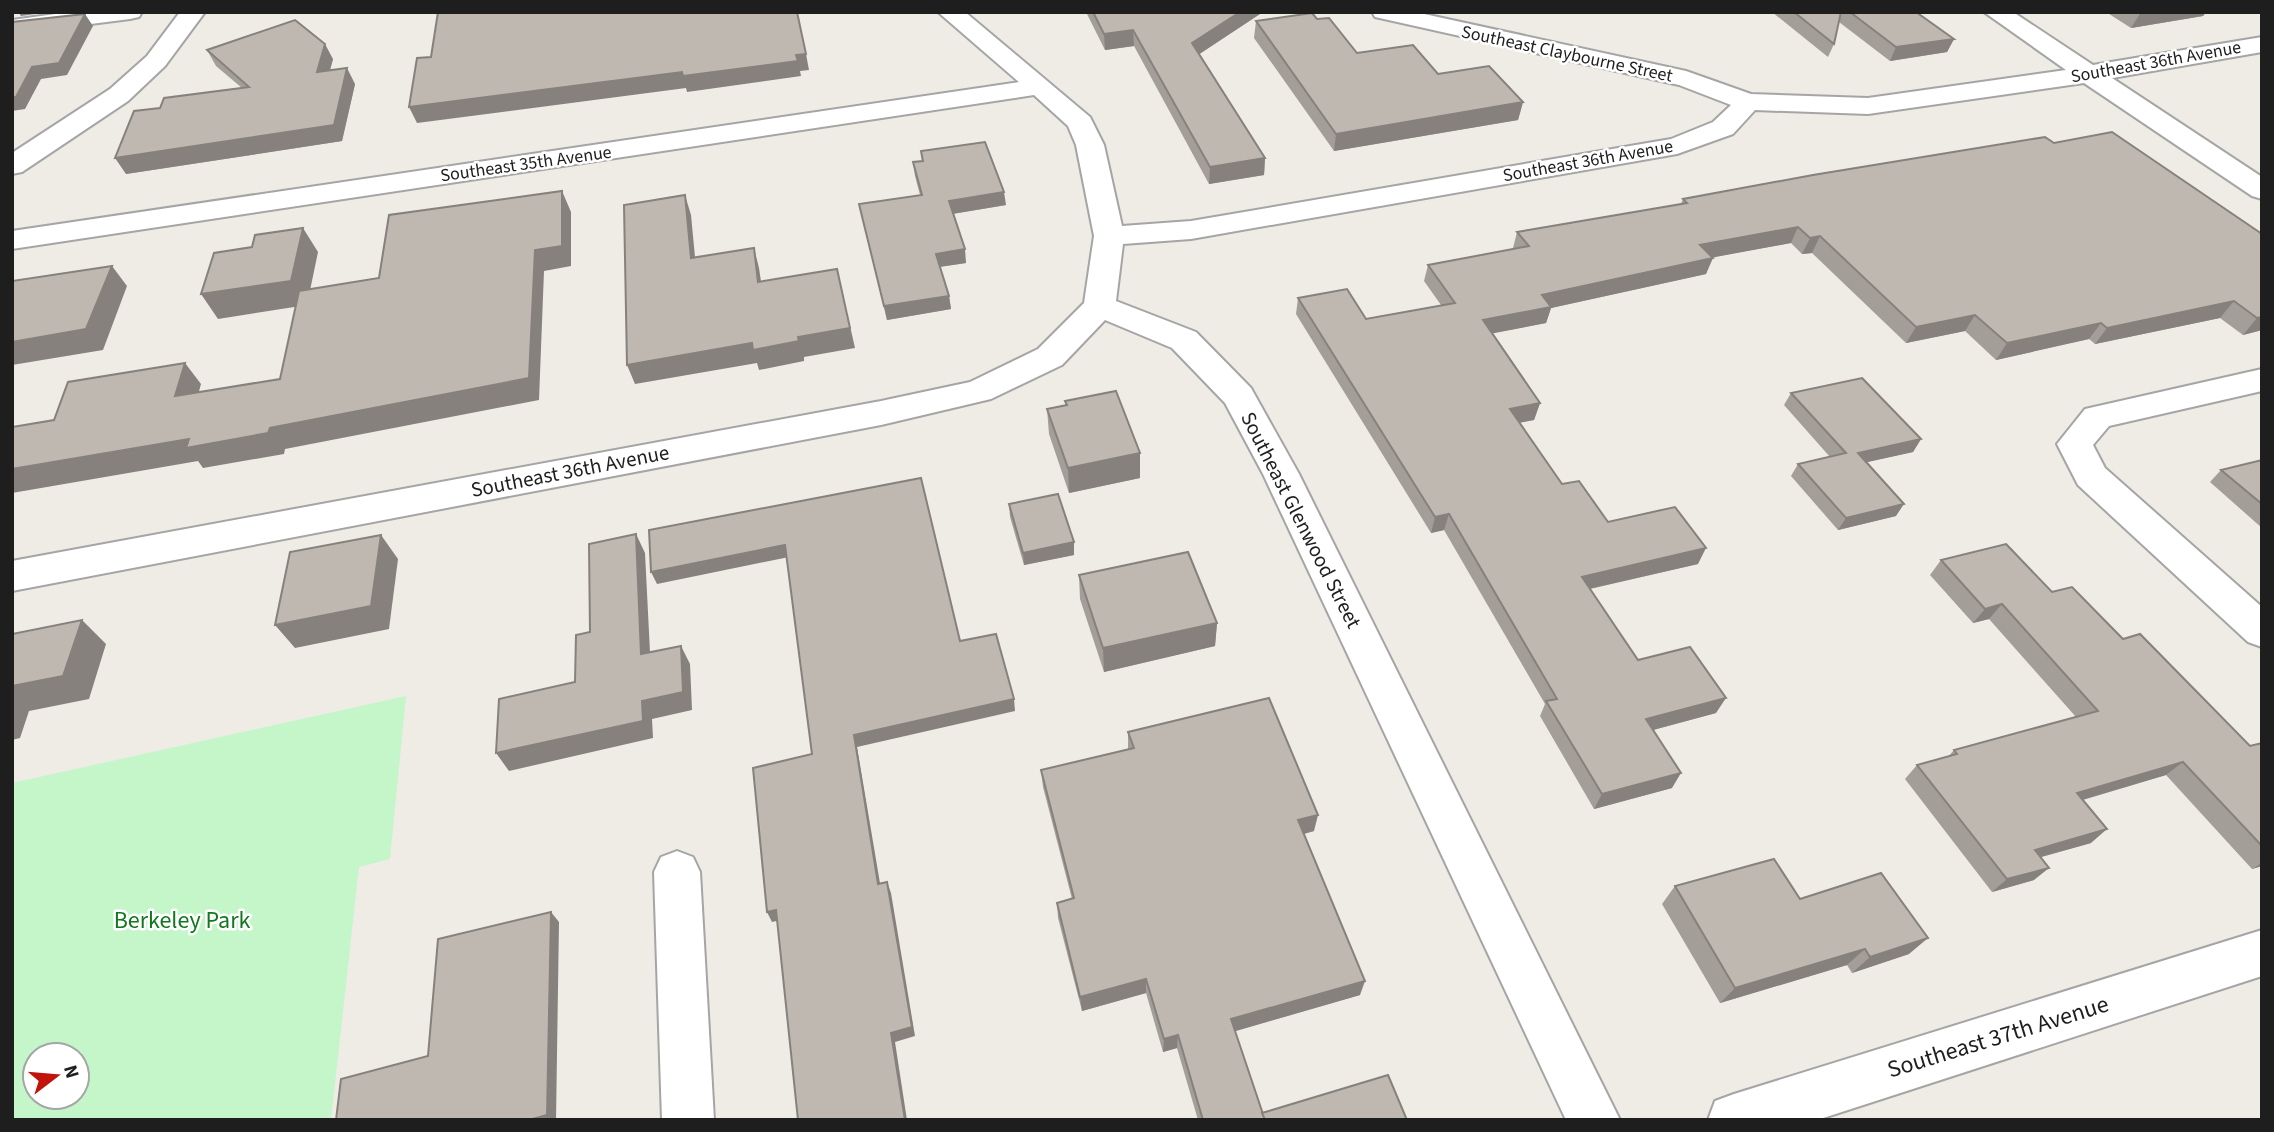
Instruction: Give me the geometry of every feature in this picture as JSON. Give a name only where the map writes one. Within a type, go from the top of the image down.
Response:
[{"type":"street","points":[[12,27],[130,12]]},
{"type":"street","points":[[12,166],[120,95],[156,61],[194,12]]},
{"type":"street","points":[[950,12],[1040,86],[1080,123],[1090,145],[1109,236],[1100,306]]},
{"type":"street","name":"Southeast Claybourne Street","points":[[1384,12],[1486,37],[1686,79],[1748,102]]},
{"type":"street","points":[[1996,12],[2262,190]]},
{"type":"street","name":"Southeast 36th Avenue","points":[[1109,236],[1191,230],[1677,146],[1723,128],[1748,102],[1868,106],[2262,44]]},
{"type":"street","name":"Southeast 35th Avenue","points":[[12,240],[942,103],[1040,86]]},
{"type":"street","name":"Southeast 36th Avenue","points":[[12,576],[881,413],[979,391],[1050,357],[1100,306]]},
{"type":"street","name":"Southeast Glenwood Street","points":[[1100,306],[1184,340],[1239,396],[1281,474],[1594,1120]]},
{"type":"street","points":[[2262,380],[2097,417],[2075,444],[2091,476],[2262,631]]},
{"type":"street","points":[[677,872],[688,1120]]},
{"type":"street","name":"Southeast 37th Avenue","points":[[1734,1120],[2262,953]]},
{"type":"green space","name":"Berkeley Park","points":[[406,696],[390,859],[359,867],[331,1120],[12,1120],[12,783]]},
{"type":"building","points":[[438,12],[797,12],[806,54],[796,55],[798,61],[683,76],[682,72],[409,107],[417,58],[431,57]]},
{"type":"building","points":[[1093,12],[1240,12],[1192,43],[1265,158],[1210,167],[1133,30],[1104,34]]},
{"type":"building","points":[[1794,12],[1841,12],[1834,44]]},
{"type":"building","points":[[1850,12],[1916,12],[1954,39],[1896,47]]},
{"type":"building","points":[[1312,13],[1317,19],[1329,18],[1357,53],[1413,45],[1438,74],[1489,66],[1523,102],[1336,134],[1256,21]]},
{"type":"building","points":[[85,14],[59,63],[32,67],[16,97],[12,97],[12,22]]},
{"type":"building","points":[[295,20],[325,44],[317,72],[347,68],[334,125],[115,158],[134,111],[160,108],[164,98],[249,87],[207,50]]},
{"type":"building","points":[[2112,132],[2262,234],[2262,317],[2257,318],[2234,301],[2107,328],[2101,323],[2007,343],[1975,315],[1916,327],[1820,236],[1810,238],[1798,227],[1700,245],[1713,258],[1542,295],[1551,307],[1483,320],[1540,403],[1510,409],[1562,484],[1579,481],[1608,522],[1675,507],[1706,548],[1582,577],[1638,660],[1690,647],[1726,698],[1646,719],[1681,773],[1602,794],[1546,701],[1557,699],[1449,514],[1435,517],[1298,298],[1347,289],[1366,319],[1455,303],[1428,265],[1529,246],[1517,232],[1687,203],[1683,199],[1813,175],[2045,137],[2054,143]]},
{"type":"building","points":[[985,142],[1004,192],[949,201],[965,249],[936,254],[949,296],[884,306],[859,204],[922,195],[913,162],[923,161],[921,151]]},
{"type":"building","points":[[562,191],[562,246],[535,250],[529,378],[270,428],[268,433],[186,448],[189,439],[12,469],[12,427],[54,420],[68,382],[185,363],[175,396],[280,379],[299,291],[379,278],[389,215]]},
{"type":"building","points":[[685,195],[691,258],[754,248],[758,282],[837,269],[850,328],[798,337],[799,341],[753,350],[752,343],[627,365],[624,205]]},
{"type":"building","points":[[303,228],[291,281],[201,294],[214,253],[252,247],[255,235]]},
{"type":"building","points":[[112,266],[86,329],[12,342],[12,281]]},
{"type":"building","points":[[1862,378],[1921,439],[1858,453],[1904,504],[1846,518],[1798,464],[1846,453],[1791,393]]},
{"type":"building","points":[[1116,391],[1140,453],[1068,468],[1047,409],[1067,405],[1065,401]]},
{"type":"building","points":[[2262,460],[2262,504],[2221,470]]},
{"type":"building","points":[[921,478],[960,641],[996,634],[1014,699],[854,735],[878,884],[887,882],[912,1027],[891,1033],[905,1120],[798,1120],[776,910],[767,912],[753,768],[812,754],[785,545],[651,572],[649,530]]},
{"type":"building","points":[[1058,494],[1074,542],[1023,553],[1009,504]]},
{"type":"building","points":[[636,534],[641,654],[681,646],[683,692],[642,701],[643,721],[496,753],[499,699],[575,682],[576,635],[590,632],[589,544]]},
{"type":"building","points":[[381,535],[371,606],[275,625],[290,552]]},
{"type":"building","points":[[2006,544],[2052,592],[2072,587],[2123,639],[2140,634],[2250,746],[2262,743],[2262,846],[2183,762],[2077,793],[2107,829],[2035,850],[2049,868],[2007,879],[1917,765],[1957,754],[1954,750],[2098,711],[2002,604],[1985,609],[1941,560]]},
{"type":"building","points":[[1188,552],[1217,623],[1103,648],[1079,575]]},
{"type":"building","points":[[82,620],[63,676],[12,686],[12,634]]},
{"type":"building","points":[[1269,698],[1318,815],[1298,820],[1365,981],[1231,1019],[1265,1120],[1203,1120],[1178,1035],[1164,1039],[1146,979],[1080,997],[1057,903],[1074,898],[1041,770],[1134,748],[1128,732]]},
{"type":"building","points":[[1774,859],[1800,899],[1881,873],[1928,938],[1870,957],[1865,949],[1735,988],[1675,886]]},
{"type":"building","points":[[551,912],[547,1115],[529,1120],[336,1120],[341,1079],[428,1056],[438,939]]},
{"type":"building","points":[[1388,1075],[1407,1120],[1265,1120],[1262,1113]]}]
